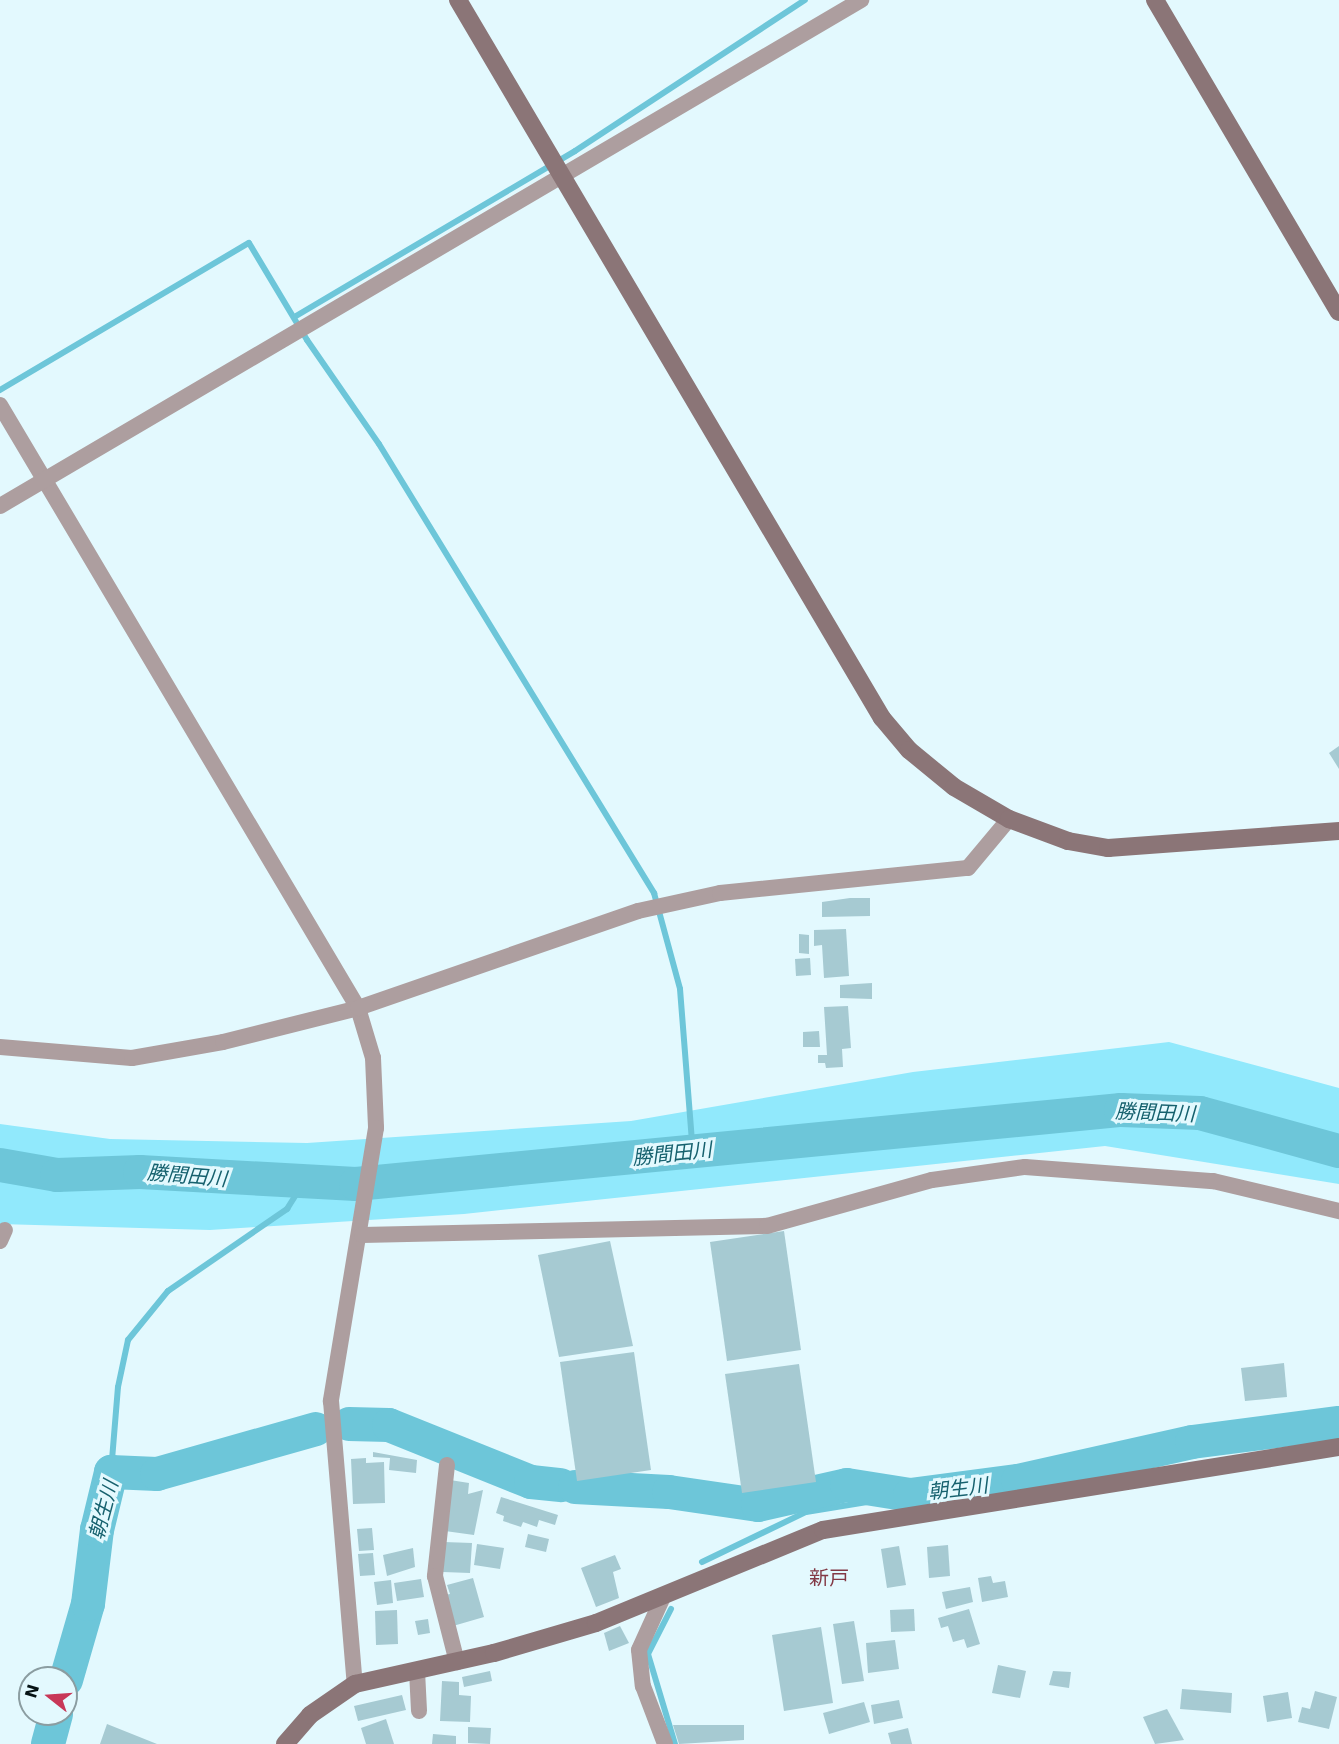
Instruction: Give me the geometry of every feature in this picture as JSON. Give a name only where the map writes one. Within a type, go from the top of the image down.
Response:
[{"type":"street","points":[[458,0],[882,718],[909,750],[954,787],[1009,819],[1068,841],[1108,848],[1339,831]]},
{"type":"street","points":[[0,506],[861,0]]},
{"type":"street","points":[[1155,0],[1339,312]]},
{"type":"street","points":[[0,405],[358,1008],[373,1058],[376,1128],[362,1235],[344,1308],[331,1401],[355,1684]]},
{"type":"street","points":[[0,1047],[132,1058],[223,1042],[358,1008],[638,911],[720,893],[968,867],[1009,819]]},
{"type":"street","points":[[362,1235],[767,1226],[932,1180],[1024,1167],[1213,1181],[1339,1211]]},
{"type":"street","points":[[285,1744],[310,1715],[355,1684],[457,1662],[596,1623],[823,1530],[1339,1447]]},
{"type":"street","points":[[447,1465],[435,1565],[439,1604],[457,1662]]},
{"type":"street","points":[[663,1597],[639,1650],[643,1686],[665,1744]]},
{"type":"street","points":[[417,1671],[419,1711]]},
{"type":"shaded area","points":[[1169,1042],[1339,1088],[1339,1184],[1105,1146],[464,1214],[210,1230],[0,1224],[0,1124],[110,1139],[307,1143],[631,1121],[913,1072]]},
{"type":"building","points":[[1339,746],[1339,769],[1329,753]]},
{"type":"building","points":[[870,898],[870,916],[822,917],[822,902]]},
{"type":"building","points":[[846,929],[849,976],[824,978],[822,945],[814,946],[814,930]]},
{"type":"building","points":[[799,934],[809,935],[809,954],[799,953]]},
{"type":"building","points":[[810,958],[811,975],[796,976],[795,959]]},
{"type":"building","points":[[872,983],[872,999],[840,998],[840,985]]},
{"type":"building","points":[[848,1006],[851,1048],[842,1049],[843,1067],[826,1068],[825,1063],[818,1063],[818,1055],[827,1055],[824,1007]]},
{"type":"building","points":[[819,1031],[820,1047],[803,1047],[803,1032]]},
{"type":"building","points":[[784,1231],[801,1350],[727,1361],[710,1242]]},
{"type":"building","points":[[610,1241],[633,1346],[559,1357],[538,1255]]},
{"type":"building","points":[[634,1352],[651,1470],[577,1481],[560,1362]]},
{"type":"building","points":[[1284,1363],[1287,1397],[1245,1401],[1241,1368]]},
{"type":"building","points":[[799,1364],[816,1482],[742,1493],[725,1374]]},
{"type":"building","points":[[373,1452],[417,1460],[416,1473],[389,1470],[390,1458],[373,1457]]},
{"type":"building","points":[[366,1458],[366,1463],[384,1462],[385,1503],[353,1504],[351,1459]]},
{"type":"building","points":[[450,1480],[469,1483],[468,1494],[483,1490],[474,1535],[445,1531]]},
{"type":"building","points":[[501,1497],[558,1515],[555,1525],[539,1520],[537,1527],[523,1522],[521,1527],[503,1521],[504,1516],[496,1513]]},
{"type":"building","points":[[372,1528],[374,1550],[359,1551],[357,1529]]},
{"type":"building","points":[[528,1534],[549,1539],[546,1552],[525,1547]]},
{"type":"building","points":[[444,1542],[472,1543],[470,1573],[443,1572]]},
{"type":"building","points":[[477,1544],[504,1548],[500,1569],[474,1565]]},
{"type":"building","points":[[948,1545],[950,1576],[929,1578],[927,1547]]},
{"type":"building","points":[[899,1546],[906,1585],[887,1588],[881,1549]]},
{"type":"building","points":[[413,1548],[415,1567],[387,1576],[383,1555]]},
{"type":"building","points":[[373,1553],[375,1575],[360,1576],[358,1554]]},
{"type":"building","points":[[615,1555],[621,1569],[613,1572],[619,1598],[596,1607],[581,1568]]},
{"type":"building","points":[[991,1576],[993,1583],[1005,1581],[1008,1597],[982,1602],[978,1578]]},
{"type":"building","points":[[473,1578],[484,1617],[453,1626],[445,1595],[450,1594],[447,1585]]},
{"type":"building","points":[[421,1579],[424,1597],[397,1601],[394,1583]]},
{"type":"building","points":[[391,1580],[393,1603],[377,1605],[374,1582]]},
{"type":"building","points":[[970,1587],[973,1602],[946,1609],[942,1592]]},
{"type":"building","points":[[914,1609],[915,1631],[891,1632],[890,1610]]},
{"type":"building","points":[[969,1609],[980,1644],[967,1648],[964,1639],[953,1642],[948,1626],[941,1628],[938,1618]]},
{"type":"building","points":[[397,1610],[398,1644],[376,1645],[375,1611]]},
{"type":"building","points":[[428,1619],[430,1633],[418,1635],[415,1621]]},
{"type":"building","points":[[854,1621],[864,1681],[842,1684],[833,1624]]},
{"type":"building","points":[[620,1626],[629,1643],[609,1651],[604,1633]]},
{"type":"building","points":[[821,1627],[833,1703],[784,1711],[772,1635]]},
{"type":"building","points":[[895,1640],[899,1669],[868,1673],[866,1643]]},
{"type":"building","points":[[998,1665],[1026,1671],[1020,1698],[992,1693]]},
{"type":"building","points":[[490,1671],[492,1681],[464,1687],[462,1677]]},
{"type":"building","points":[[1053,1671],[1071,1672],[1069,1688],[1049,1685]]},
{"type":"building","points":[[442,1681],[459,1682],[459,1695],[471,1696],[470,1722],[440,1721]]},
{"type":"building","points":[[1182,1689],[1232,1693],[1231,1713],[1180,1709]]},
{"type":"building","points":[[1315,1691],[1337,1697],[1329,1729],[1298,1722],[1302,1707],[1310,1709]]},
{"type":"building","points":[[1288,1692],[1292,1718],[1267,1722],[1263,1696]]},
{"type":"building","points":[[402,1695],[406,1710],[358,1721],[354,1706]]},
{"type":"building","points":[[899,1700],[903,1718],[874,1724],[871,1705]]},
{"type":"building","points":[[864,1702],[870,1722],[829,1734],[823,1713]]},
{"type":"building","points":[[1167,1709],[1184,1740],[1155,1744],[1143,1717]]},
{"type":"building","points":[[386,1719],[394,1744],[366,1744],[361,1728]]},
{"type":"building","points":[[107,1724],[157,1744],[100,1744]]},
{"type":"building","points":[[673,1725],[744,1725],[744,1740],[679,1744]]},
{"type":"building","points":[[468,1727],[491,1728],[490,1744],[468,1743]]},
{"type":"building","points":[[908,1728],[912,1744],[891,1744],[888,1733]]},
{"type":"building","points":[[433,1734],[456,1736],[456,1744],[432,1744]]},
{"type":"waterway","points":[[296,316],[575,151],[805,0]]},
{"type":"waterway","points":[[0,390],[249,243],[307,340],[379,444],[654,893],[680,989],[693,1154]]},
{"type":"waterway","name":"勝間田川","points":[[0,1165],[57,1175],[140,1172],[356,1184],[1121,1110],[1200,1113],[1339,1151]]},
{"type":"waterway","points":[[111,1472],[118,1387],[128,1340],[168,1291],[287,1209],[304,1182]]},
{"type":"waterway","name":"朝生川","points":[[575,1487],[669,1492],[758,1505],[847,1485],[910,1495],[1018,1481],[1192,1442],[1339,1423]]},
{"type":"waterway","name":"朝生川","points":[[349,1424],[389,1425],[531,1482],[561,1485]]},
{"type":"waterway","name":"朝生川","points":[[70,1666],[88,1604],[97,1530],[111,1472],[157,1474],[316,1429]]},
{"type":"waterway","points":[[702,1562],[806,1512],[910,1495]]},
{"type":"waterway","points":[[671,1609],[648,1654],[675,1744]]},
{"type":"waterway","name":"朝生川","points":[[48,1744],[53,1726]]},
{"type":"district","name":"新戸","points":[[829,1578]]}]
